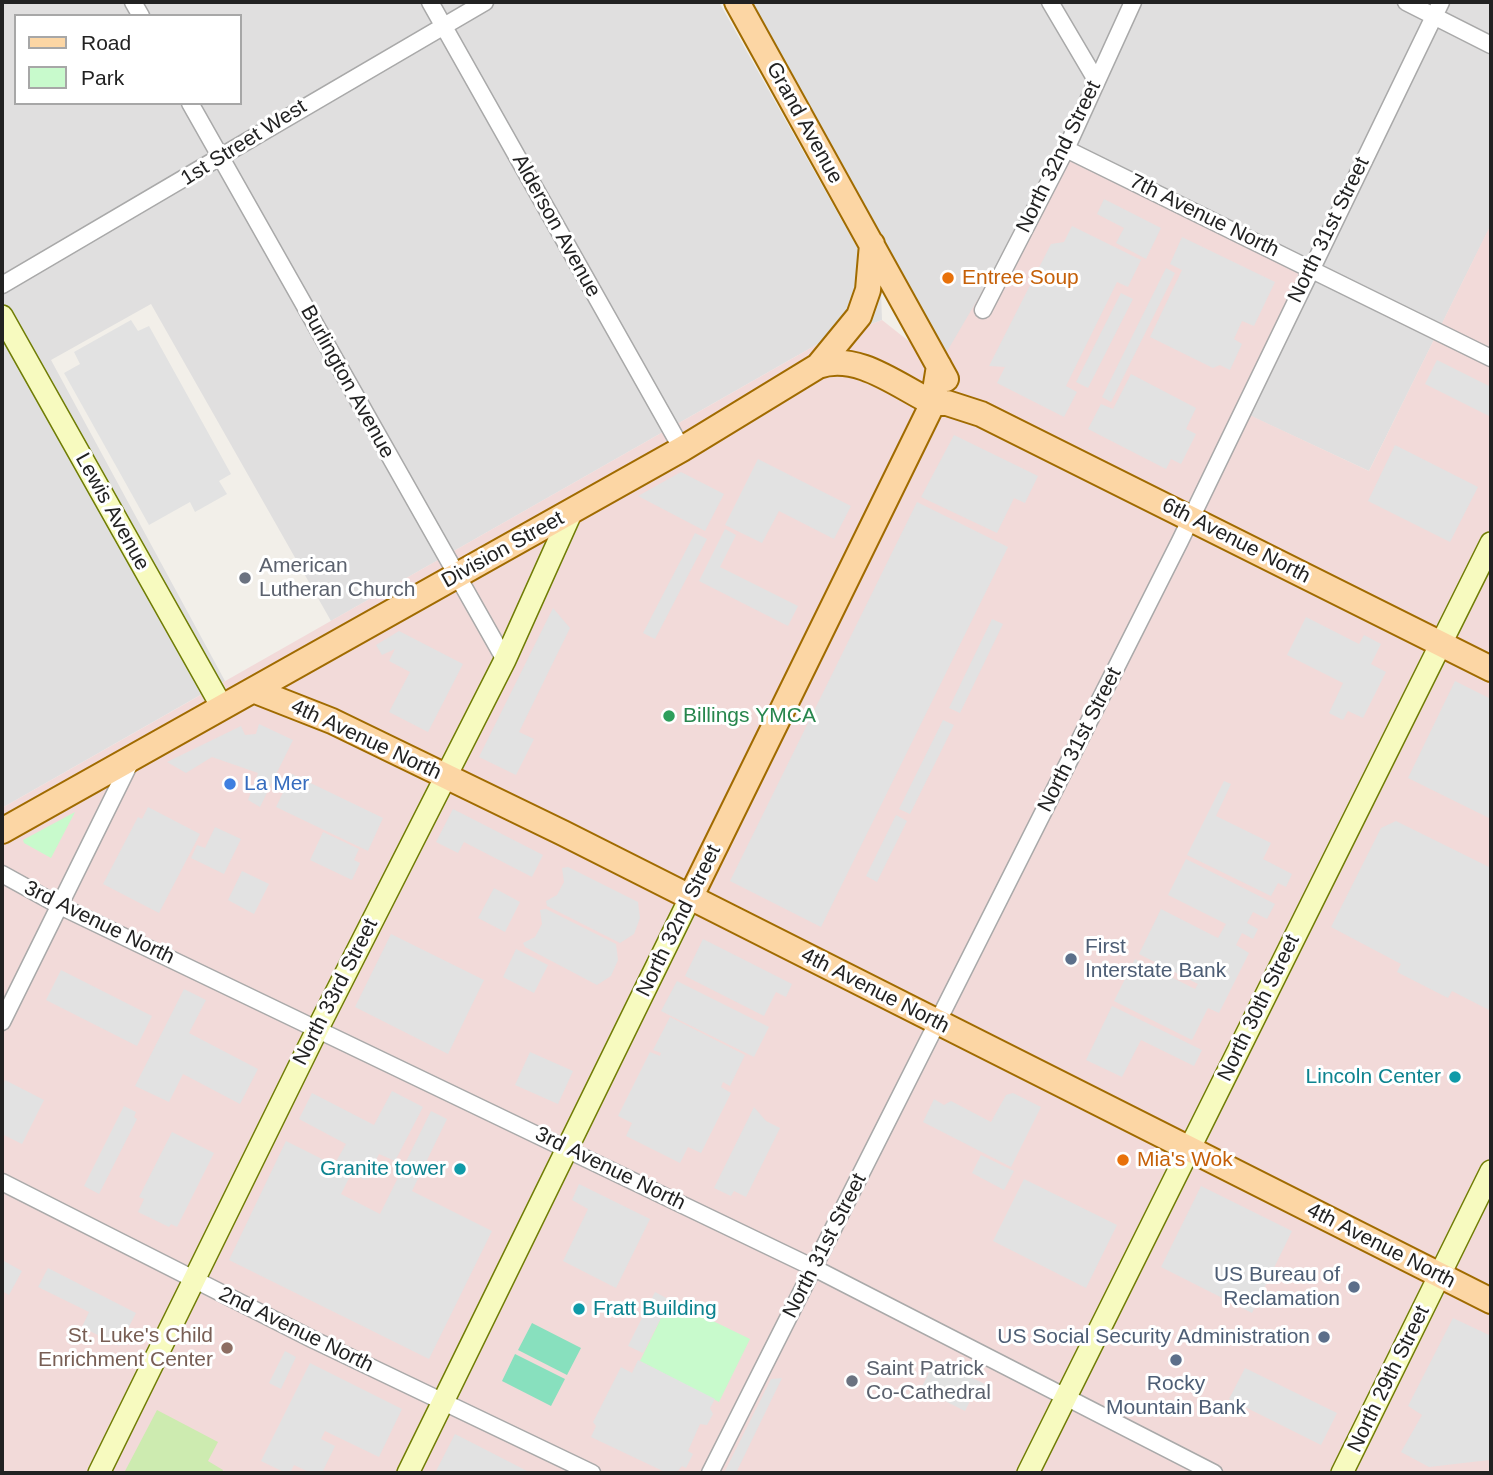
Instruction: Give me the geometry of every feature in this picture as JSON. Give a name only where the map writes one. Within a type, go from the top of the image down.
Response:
[{"type":"main road","name":"Grand Avenue","points":[[737,2],[872,244]]},
{"type":"main road","points":[[818,366],[859,316],[869,290],[872,244]]},
{"type":"main road","name":"6th Avenue North","points":[[872,244],[948,381],[981,414]]},
{"type":"main road","name":"6th Avenue North","points":[[818,366],[835,360],[851,362],[933,403],[947,403],[981,414],[1491,669]]},
{"type":"main road","name":"Division Street","points":[[2,831],[682,449],[818,366]]},
{"type":"main road","name":"North 32nd Street","points":[[690,898],[933,403],[939,366]]},
{"type":"main road","name":"4th Avenue North","points":[[253,690],[332,721],[447,777],[1491,1301]]},
{"type":"street","name":"Alderson Avenue","points":[[430,2],[682,449]]},
{"type":"street","name":"1st Street West","points":[[2,285],[221,159],[332,89],[485,2]]},
{"type":"street","points":[[1050,2],[1096,80]]},
{"type":"street","name":"North 32nd Street","points":[[983,310],[1066,149],[1133,2]]},
{"type":"street","points":[[1406,2],[1438,9],[1491,45]]},
{"type":"street","name":"North 31st Street","points":[[710,1473],[1192,518],[1438,9]]},
{"type":"street","name":"Burlington Avenue","points":[[191,105],[505,660]]},
{"type":"street","name":"7th Avenue North","points":[[1066,149],[1311,267],[1491,358]]},
{"type":"street","name":"Lewis Avenue","points":[[2,316],[222,707]]},
{"type":"street","name":"North 33rd Street","points":[[99,1473],[317,1028],[505,660],[572,511]]},
{"type":"street","name":"North 30th Street","points":[[1028,1473],[1491,543]]},
{"type":"street","points":[[2,1022],[133,757]]},
{"type":"street","name":"3rd Avenue North","points":[[2,874],[60,906],[814,1268],[1214,1473]]},
{"type":"street","name":"North 32nd Street","points":[[408,1473],[690,898]]},
{"type":"street","name":"North 29th Street","points":[[1342,1473],[1491,1171]]},
{"type":"street","name":"2nd Avenue North","points":[[2,1182],[592,1473]]},
{"type":"shaded area","points":[[2,2],[719,2],[881,290],[882,320],[816,345],[331,621],[151,304],[51,360],[225,681],[2,808]]},
{"type":"shaded area","points":[[737,2],[1491,2],[1491,225],[1369,471],[1242,412],[939,366]]},
{"type":"shaded area","points":[[1066,149],[1311,267],[1243,412],[1369,471],[1491,224],[1491,1473],[2,1473],[2,808],[816,345],[882,320],[939,365]]},
{"type":"shaded area","points":[[1104,199],[1161,228],[1146,259],[1116,243],[1124,228],[1097,214]]},
{"type":"shaded area","points":[[1072,226],[1141,260],[1128,287],[1117,282],[1066,386],[1077,392],[1064,417],[997,383],[1005,367],[989,366],[1051,244],[1064,242]]},
{"type":"shaded area","points":[[1182,237],[1275,282],[1254,326],[1242,321],[1234,339],[1242,344],[1230,370],[1220,365],[1213,368],[1150,337],[1182,270],[1170,264]]},
{"type":"shaded area","points":[[1166,268],[1175,273],[1111,402],[1102,397]]},
{"type":"shaded area","points":[[1121,293],[1133,299],[1088,388],[1076,382]]},
{"type":"shaded area","points":[[131,320],[138,331],[149,326],[231,474],[219,481],[227,494],[195,512],[190,502],[149,525],[64,373],[80,364],[74,352]]},
{"type":"shaded area","points":[[1437,360],[1491,387],[1491,417],[1425,384]]},
{"type":"shaded area","points":[[1131,374],[1196,408],[1186,429],[1196,434],[1181,464],[1171,459],[1166,469],[1088,429],[1101,404],[1113,409]]},
{"type":"shaded area","points":[[954,435],[1038,476],[1025,503],[1014,498],[997,533],[921,497]]},
{"type":"shaded area","points":[[1395,445],[1478,487],[1450,542],[1368,501]]},
{"type":"shaded area","points":[[758,459],[851,506],[834,539],[779,511],[762,543],[725,525]]},
{"type":"shaded area","points":[[681,472],[724,494],[705,531],[638,496]]},
{"type":"shaded area","points":[[917,502],[1008,547],[821,927],[730,881]]},
{"type":"shaded area","points":[[725,529],[736,535],[720,567],[798,606],[788,626],[699,581]]},
{"type":"shaded area","points":[[695,533],[707,539],[655,639],[643,633]]},
{"type":"shaded area","points":[[553,608],[570,628],[519,732],[534,739],[516,775],[479,757]]},
{"type":"shaded area","points":[[1306,617],[1359,644],[1364,635],[1381,644],[1371,664],[1386,672],[1363,718],[1348,711],[1343,720],[1329,713],[1343,683],[1287,655]]},
{"type":"shaded area","points":[[992,619],[1003,624],[960,713],[949,708]]},
{"type":"shaded area","points":[[399,631],[463,664],[428,732],[389,712],[410,672],[389,661],[395,649],[382,655],[376,645]]},
{"type":"shaded area","points":[[1455,681],[1491,699],[1491,819],[1408,778]]},
{"type":"shaded area","points":[[943,720],[954,725],[910,814],[899,809]]},
{"type":"shaded area","points":[[259,724],[293,740],[260,807],[248,800],[258,773],[212,757],[186,773],[167,762],[241,726],[245,735],[256,734]]},
{"type":"shaded area","points":[[292,774],[383,818],[368,851],[276,807]]},
{"type":"shaded area","points":[[1224,781],[1231,784],[1216,816],[1271,843],[1263,859],[1292,874],[1286,887],[1278,883],[1271,896],[1187,855]]},
{"type":"shaded area","points":[[148,807],[200,834],[159,913],[103,884],[138,817],[142,819]]},
{"type":"shaded area","points":[[453,809],[543,855],[532,877],[464,842],[458,853],[436,842]]},
{"type":"shaded area","points":[[896,815],[907,821],[877,882],[866,876]]},
{"type":"shaded area","points":[[1396,821],[1491,868],[1491,1011],[1452,991],[1448,998],[1397,972],[1401,964],[1331,927],[1381,828]]},
{"type":"shaded area","points":[[215,827],[241,839],[224,874],[191,858],[197,845],[205,848]]},
{"type":"shaded area","points":[[323,832],[359,849],[354,860],[360,863],[352,880],[310,860]]},
{"type":"shaded area","points":[[1186,859],[1275,904],[1267,919],[1253,912],[1247,923],[1258,929],[1253,939],[1242,933],[1236,945],[1249,953],[1219,1013],[1208,1008],[1192,1040],[1114,1001],[1135,959],[1195,989],[1198,984],[1139,954],[1161,909],[1218,938],[1226,924],[1168,895]]},
{"type":"shaded area","points":[[568,867],[638,902],[640,918],[634,934],[620,943],[547,906],[546,901],[557,895],[564,882],[562,868]]},
{"type":"shaded area","points":[[242,871],[269,884],[254,914],[228,900]]},
{"type":"shaded area","points":[[494,888],[520,902],[505,932],[478,918]]},
{"type":"shaded area","points":[[546,909],[616,944],[618,960],[611,976],[597,985],[525,947],[523,943],[535,937],[542,924],[540,910]]},
{"type":"shaded area","points":[[391,934],[484,980],[448,1054],[355,1007]]},
{"type":"shaded area","points":[[703,939],[792,984],[786,997],[776,992],[764,1016],[685,976]]},
{"type":"shaded area","points":[[516,949],[548,965],[534,993],[503,977]]},
{"type":"shaded area","points":[[61,970],[152,1016],[137,1046],[46,1000]]},
{"type":"shaded area","points":[[677,981],[769,1027],[754,1057],[661,1011]]},
{"type":"shaded area","points":[[184,989],[206,1000],[189,1033],[258,1069],[240,1104],[183,1074],[169,1102],[135,1086]]},
{"type":"shaded area","points":[[1112,1006],[1202,1050],[1194,1066],[1141,1040],[1122,1077],[1086,1060]]},
{"type":"shaded area","points":[[670,1017],[745,1055],[730,1086],[723,1082],[721,1087],[731,1093],[701,1153],[688,1147],[680,1163],[626,1136],[632,1123],[618,1116],[650,1052],[660,1056],[661,1053],[653,1050]]},
{"type":"shaded area","points":[[530,1052],[573,1071],[558,1104],[515,1085]]},
{"type":"shaded area","points":[[5,1080],[44,1100],[22,1144],[2,1134],[2,1087]]},
{"type":"shaded area","points":[[392,1091],[423,1107],[395,1161],[379,1154],[366,1180],[351,1174],[341,1194],[380,1214],[431,1111],[447,1119],[412,1191],[492,1231],[429,1359],[229,1260],[286,1141],[334,1165],[346,1144],[299,1119],[312,1093],[374,1125]]},
{"type":"shaded area","points":[[1013,1093],[1041,1107],[1011,1167],[923,1122],[934,1099],[944,1105],[951,1101],[991,1122],[1006,1095]]},
{"type":"shaded area","points":[[124,1106],[136,1112],[134,1117],[137,1119],[99,1194],[84,1186]]},
{"type":"shaded area","points":[[754,1107],[766,1121],[780,1128],[746,1197],[734,1191],[731,1196],[714,1188]]},
{"type":"shaded area","points":[[172,1132],[214,1153],[177,1227],[171,1224],[169,1227],[138,1212],[144,1199],[139,1197]]},
{"type":"shaded area","points":[[981,1155],[1014,1171],[1004,1190],[972,1173]]},
{"type":"shaded area","points":[[1024,1179],[1117,1225],[1086,1288],[993,1241]]},
{"type":"shaded area","points":[[579,1184],[650,1219],[616,1288],[563,1261],[588,1209],[572,1200]]},
{"type":"shaded area","points":[[1201,1186],[1292,1231],[1252,1313],[1161,1267]]},
{"type":"shaded area","points":[[2,1260],[22,1271],[9,1295],[2,1291]]},
{"type":"shaded area","points":[[48,1268],[136,1313],[119,1346],[82,1327],[89,1312],[38,1287]]},
{"type":"shaded area","points":[[655,1292],[670,1300],[643,1353],[628,1346]]},
{"type":"shaded area","points":[[1453,1318],[1491,1336],[1491,1456],[1489,1460],[1429,1467],[1401,1452],[1422,1415],[1408,1406]]},
{"type":"shaded area","points":[[285,1351],[296,1357],[281,1389],[269,1383]]},
{"type":"shaded area","points":[[638,1360],[715,1399],[710,1408],[713,1414],[707,1425],[700,1424],[688,1451],[693,1454],[686,1468],[682,1466],[676,1473],[667,1473],[591,1437],[596,1426],[593,1422],[621,1367],[632,1373]]},
{"type":"shaded area","points":[[935,1360],[985,1384],[974,1393],[965,1411],[921,1389]]},
{"type":"shaded area","points":[[310,1363],[402,1409],[379,1457],[325,1431],[321,1439],[335,1446],[322,1473],[311,1473],[294,1465],[290,1473],[286,1473],[261,1461]]},
{"type":"shaded area","points":[[1245,1368],[1337,1413],[1321,1445],[1229,1399]]},
{"type":"shaded area","points":[[782,1378],[736,1473],[724,1473],[771,1379]]},
{"type":"shaded area","points":[[455,1434],[531,1473],[435,1473]]},
{"type":"green space","points":[[75,812],[51,858],[24,843],[23,840]]},
{"type":"green space","points":[[670,1300],[750,1339],[719,1402],[640,1361]]},
{"type":"green space","points":[[532,1323],[581,1348],[567,1375],[518,1350]]},
{"type":"green space","points":[[515,1354],[565,1379],[551,1406],[502,1381]]},
{"type":"green space","points":[[157,1410],[218,1442],[208,1461],[223,1470],[222,1473],[124,1473]]},
{"type":"place","name":"Entree Soup","points":[[948,278]]},
{"type":"place","name":"American Lutheran Church","points":[[245,578]]},
{"type":"place","name":"Billings YMCA","points":[[669,716]]},
{"type":"place","name":"La Mer","points":[[230,784]]},
{"type":"place","name":"First Interstate Bank","points":[[1071,959]]},
{"type":"place","name":"Lincoln Center","points":[[1455,1077]]},
{"type":"place","name":"Mia's Wok","points":[[1123,1160]]},
{"type":"place","name":"Granite tower","points":[[460,1169]]},
{"type":"place","name":"US Bureau of Reclamation","points":[[1354,1287]]},
{"type":"place","name":"Fratt Building","points":[[579,1309]]},
{"type":"place","name":"US Social Security Administration","points":[[1324,1337]]},
{"type":"place","name":"St. Luke's Child Enrichment Center","points":[[227,1348]]},
{"type":"place","name":"Rocky Mountain Bank","points":[[1176,1360]]},
{"type":"place","name":"Saint Patrick Co-Cathedral","points":[[852,1381]]}]
